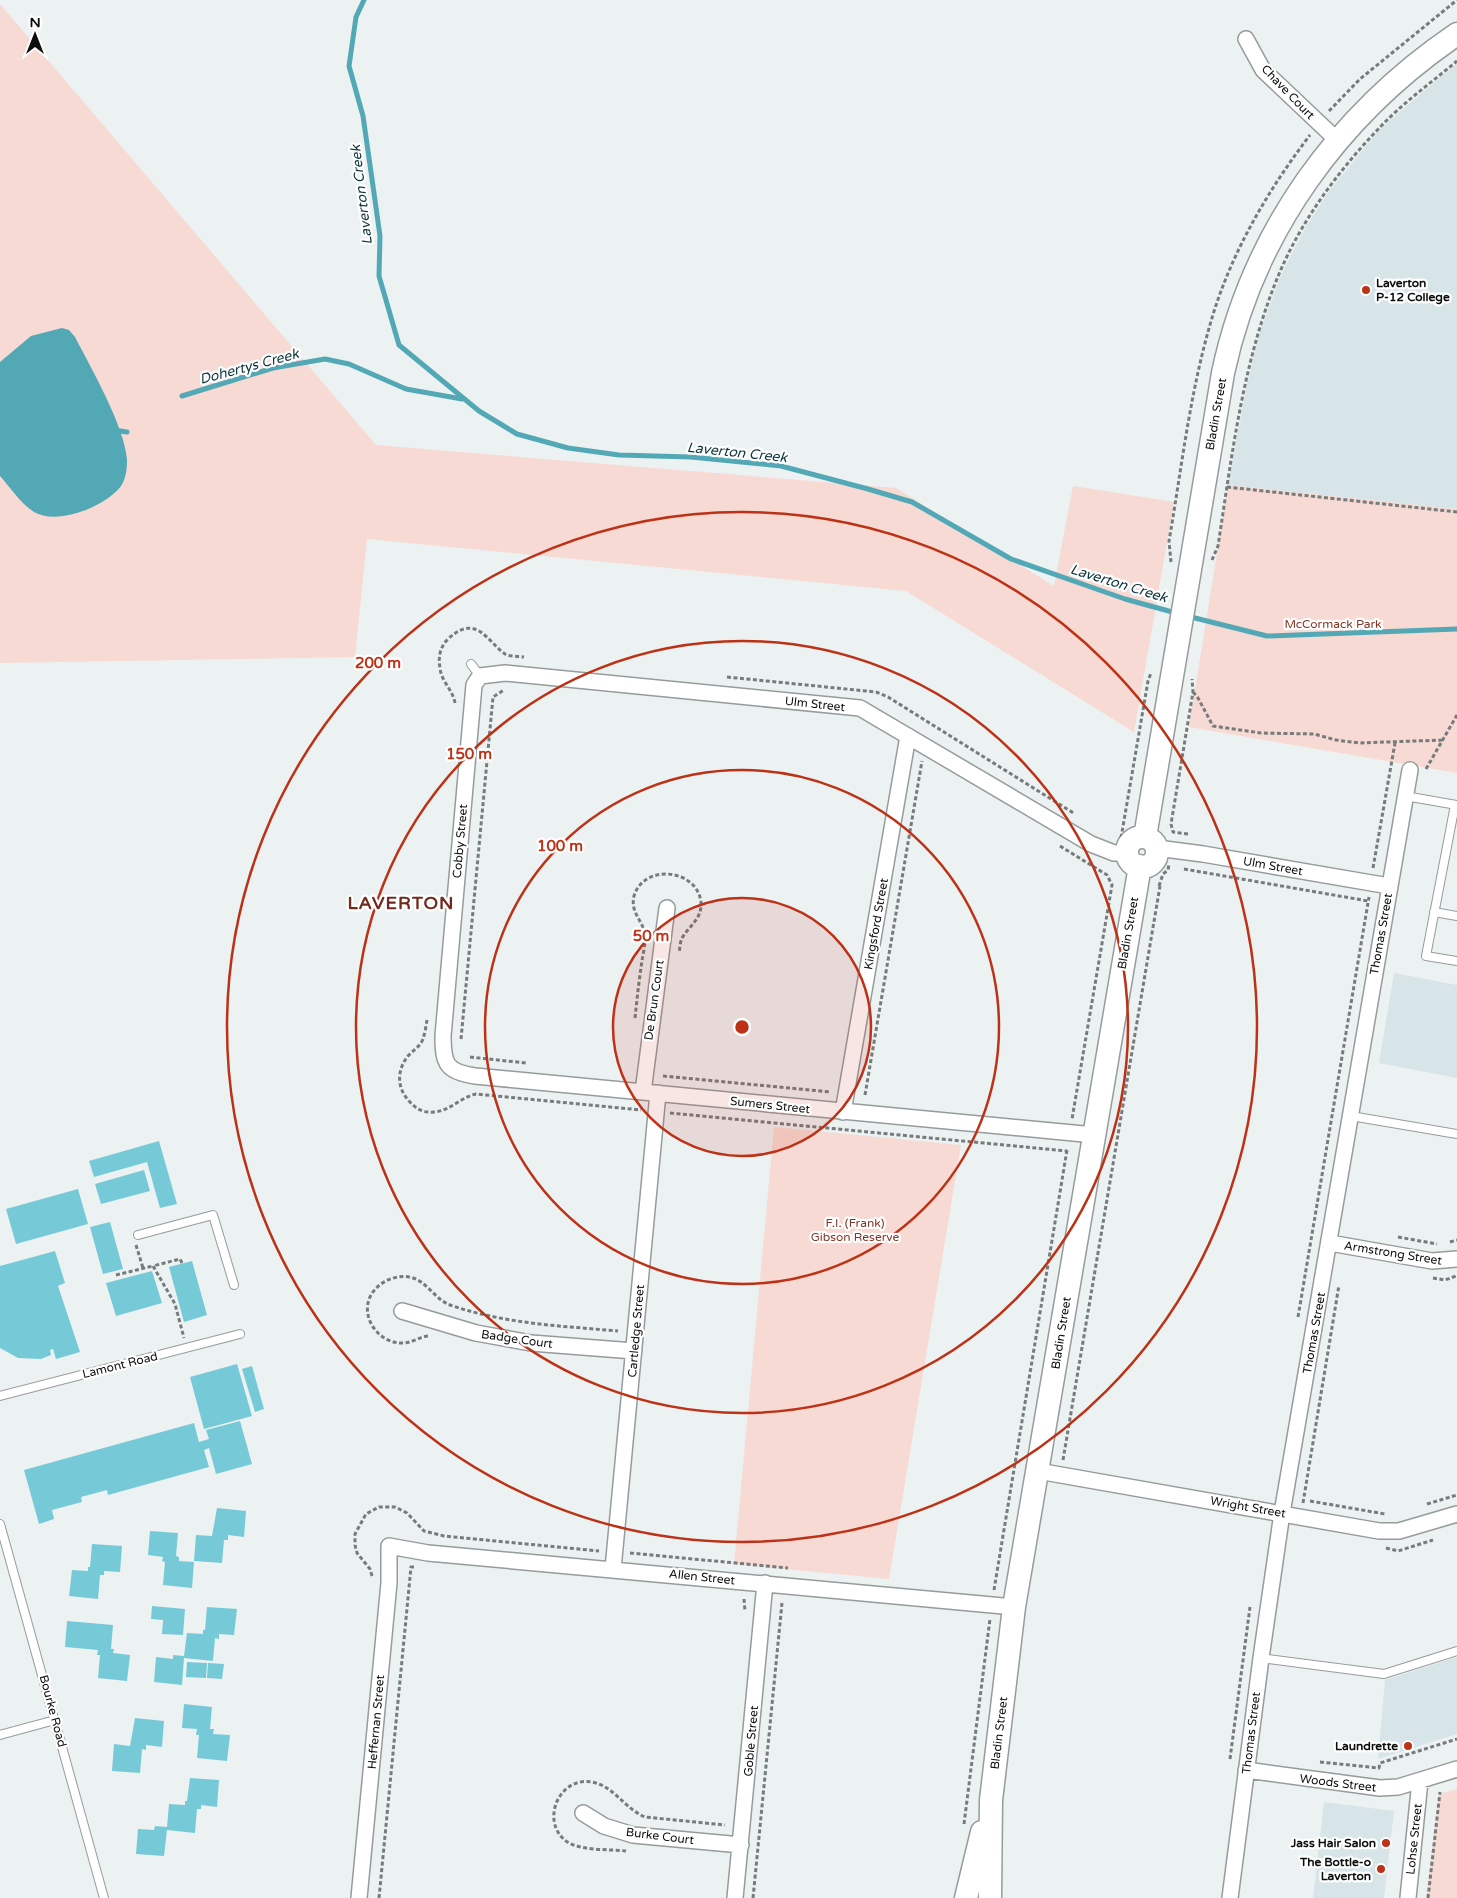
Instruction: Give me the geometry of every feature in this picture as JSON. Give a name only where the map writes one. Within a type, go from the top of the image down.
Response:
[{"type":"street","name":"Bladin Street","points":[[1157,851],[1170,685],[1201,561],[1204,484],[1229,345],[1253,276],[1293,200],[1337,140],[1374,100],[1428,53],[1457,22]]},
{"type":"street","name":"Bladin Street","points":[[1428,53],[1457,34]]},
{"type":"street","name":"Chave Court","points":[[1246,39],[1263,70],[1337,140]]},
{"type":"street","name":"Ulm Street","points":[[475,670],[860,708],[1091,844],[1114,853],[1128,853]]},
{"type":"street","name":"Cobby Street","points":[[449,1067],[443,1054],[443,1036],[475,670]]},
{"type":"street","name":"Kingsford Street","points":[[844,1112],[908,736]]},
{"type":"street","name":"Thomas Street","points":[[1230,1898],[1282,1513],[1410,770]]},
{"type":"street","points":[[1128,853],[1132,841],[1157,851]]},
{"type":"street","name":"Ulm Street","points":[[1157,851],[1203,854],[1389,886]]},
{"type":"street","name":"Bladin Street","points":[[990,1898],[991,1800],[1014,1606],[1094,1135],[1128,853]]},
{"type":"street","name":"De Brun Court","points":[[643,1092],[666,908]]},
{"type":"street","name":"Sumers Street","points":[[449,1067],[461,1074],[475,1076],[1094,1135]]},
{"type":"street","name":"Cartledge Street","points":[[613,1568],[658,1093]]},
{"type":"street","name":"Armstrong Street","points":[[1330,1243],[1432,1260],[1447,1261],[1457,1258]]},
{"type":"street","name":"Badge Court","points":[[402,1311],[476,1333],[531,1343],[634,1350]]},
{"type":"street","name":"Wright Street","points":[[1038,1471],[1380,1530],[1399,1531],[1457,1514]]},
{"type":"street","name":"Allen Street","points":[[389,1546],[428,1553],[613,1568],[1014,1606]]},
{"type":"street","name":"Heffernan Street","points":[[359,1898],[389,1583],[389,1546]]},
{"type":"street","name":"Goble Street","points":[[735,1898],[765,1583]]},
{"type":"street","name":"Woods Street","points":[[1246,1770],[1380,1788],[1398,1787],[1457,1769]]},
{"type":"street","name":"Lohse Street","points":[[1408,1898],[1420,1781]]},
{"type":"street","name":"Bladin Street","points":[[966,1898],[991,1800]]},
{"type":"street","name":"Burke Court","points":[[583,1813],[604,1826],[633,1836],[741,1845]]},
{"type":"lane","points":[[1405,796],[1456,805],[1426,956],[1457,961]]},
{"type":"lane","points":[[1434,912],[1457,916]]},
{"type":"lane","points":[[1351,1116],[1457,1134]]},
{"type":"lane","points":[[138,1234],[213,1214],[234,1285]]},
{"type":"lane","name":"Lamont Road","points":[[0,1396],[240,1334]]},
{"type":"lane","name":"Bourke Road","points":[[0,1524],[104,1898]]},
{"type":"lane","points":[[1261,1658],[1384,1674],[1457,1651]]},
{"type":"lane","points":[[0,1735],[56,1720]]},
{"type":"path","points":[[1201,561],[1218,546],[1246,379],[1254,344],[1279,273],[1302,229],[1327,190],[1359,150],[1386,121],[1457,61]]},
{"type":"path","points":[[1204,484],[1457,512]]},
{"type":"path","points":[[456,708],[454,696],[440,670],[439,660],[444,643],[452,636],[463,630],[476,629],[487,635],[506,655],[533,658]]},
{"type":"path","points":[[719,676],[876,692],[888,697],[1076,815]]},
{"type":"path","points":[[1128,853],[1122,837],[1148,681]]},
{"type":"path","points":[[1173,832],[1171,824],[1193,690],[1213,726],[1261,733],[1314,734],[1345,742],[1395,743],[1443,740]]},
{"type":"path","points":[[1298,1318],[1395,743]]},
{"type":"path","points":[[865,1095],[922,761]]},
{"type":"path","points":[[1157,851],[1368,901]]},
{"type":"path","points":[[1060,1475],[1160,886]]},
{"type":"path","points":[[428,1011],[423,1039],[408,1056],[400,1074],[400,1086],[404,1096],[415,1107],[426,1112],[440,1111],[466,1096],[476,1094],[1067,1151]]},
{"type":"path","points":[[138,1234],[134,1236],[143,1268]]},
{"type":"path","points":[[1396,1236],[1442,1244],[1457,1240]]},
{"type":"path","points":[[116,1275],[180,1258],[182,1263]]},
{"type":"path","points":[[153,1266],[175,1304],[187,1348]]},
{"type":"path","points":[[1426,1277],[1445,1280],[1457,1276]]},
{"type":"path","points":[[1340,1283],[1303,1500],[1394,1515]]},
{"type":"path","points":[[1421,1506],[1457,1495]]},
{"type":"path","points":[[372,1583],[370,1569],[357,1553],[355,1534],[366,1514],[379,1507],[395,1507],[407,1513],[424,1531],[444,1536],[798,1569]]},
{"type":"path","points":[[379,1898],[410,1567],[420,1568]]},
{"type":"path","points":[[985,1587],[994,1588]]},
{"type":"path","points":[[734,1598],[792,1604]]},
{"type":"path","points":[[753,1898],[782,1602]]},
{"type":"path","points":[[980,1621],[990,1622]]},
{"type":"path","points":[[1318,1762],[1379,1768],[1380,1763],[1457,1739]]},
{"type":"path","points":[[1418,1797],[1442,1791],[1428,1898]]},
{"type":"shaded area","name":"Laverton P-12 College","points":[[1457,63],[1457,509],[1228,485],[1247,384],[1260,332],[1281,275],[1304,230],[1329,191],[1381,128]]},
{"type":"shaded area","points":[[1394,973],[1457,985],[1457,1078],[1379,1063]]},
{"type":"shaded area","points":[[1457,1657],[1457,1734],[1378,1759],[1385,1680]]},
{"type":"shaded area","points":[[1324,1802],[1394,1811],[1384,1898],[1313,1898]]},
{"type":"green space","points":[[0,4],[376,445],[896,488],[1054,586],[1073,486],[1174,502],[1134,732],[906,591],[367,539],[355,657],[0,663]]},
{"type":"green space","name":"McCormack Park","points":[[1228,485],[1457,509],[1457,773],[1189,727]]},
{"type":"green space","name":"F.I. (Frank) Gibson Reserve","points":[[774,1127],[961,1145],[889,1579],[734,1564]]},
{"type":"green space","points":[[1457,1789],[1457,1898],[1426,1898],[1439,1794]]},
{"type":"water","points":[[62,328],[69,330],[75,337],[106,398],[120,431],[127,463],[124,480],[114,493],[93,507],[81,512],[56,517],[44,516],[29,509],[0,476],[0,362],[31,336]]},
{"type":"building","points":[[159,1141],[177,1204],[160,1208],[147,1162],[94,1177],[89,1161]]},
{"type":"building","points":[[144,1170],[150,1191],[101,1204],[95,1184]]},
{"type":"building","points":[[78,1189],[88,1224],[16,1244],[6,1209]]},
{"type":"building","points":[[110,1222],[123,1269],[103,1274],[90,1227]]},
{"type":"building","points":[[55,1251],[65,1283],[58,1286],[80,1352],[56,1359],[53,1349],[50,1350],[51,1355],[41,1359],[18,1358],[0,1348],[0,1266]]},
{"type":"building","points":[[192,1261],[207,1315],[184,1322],[169,1267]]},
{"type":"building","points":[[152,1271],[162,1303],[116,1316],[106,1283]]},
{"type":"building","points":[[237,1364],[252,1416],[204,1429],[190,1377]]},
{"type":"building","points":[[252,1366],[264,1409],[255,1412],[242,1369]]},
{"type":"building","points":[[240,1421],[252,1464],[216,1474],[209,1448],[204,1450],[209,1467],[108,1495],[107,1490],[81,1497],[82,1502],[52,1510],[54,1519],[39,1524],[24,1470],[194,1423],[199,1442],[209,1439],[206,1430]]},
{"type":"building","points":[[217,1508],[246,1511],[244,1537],[228,1535],[228,1540],[224,1540],[222,1563],[194,1561],[196,1535],[212,1536]]},
{"type":"building","points":[[150,1531],[178,1533],[176,1556],[179,1557],[179,1561],[194,1562],[192,1588],[163,1585],[165,1562],[162,1561],[163,1557],[148,1555]]},
{"type":"building","points":[[92,1544],[122,1546],[120,1572],[104,1571],[104,1575],[100,1575],[98,1599],[69,1596],[72,1570],[88,1571]]},
{"type":"building","points":[[152,1606],[185,1609],[183,1635],[162,1634],[163,1620],[151,1619]]},
{"type":"building","points":[[207,1607],[237,1609],[234,1635],[219,1634],[219,1639],[215,1638],[213,1661],[184,1658],[182,1685],[154,1682],[156,1657],[173,1659],[173,1655],[184,1656],[187,1633],[203,1634],[203,1630],[205,1630]]},
{"type":"building","points":[[67,1621],[113,1625],[111,1649],[114,1649],[113,1653],[130,1655],[127,1681],[98,1678],[100,1655],[97,1655],[98,1650],[65,1647]]},
{"type":"building","points":[[187,1662],[207,1663],[206,1678],[186,1677]]},
{"type":"building","points":[[208,1663],[224,1664],[222,1679],[207,1678]]},
{"type":"building","points":[[184,1704],[212,1707],[210,1729],[214,1729],[213,1734],[230,1735],[227,1761],[197,1758],[199,1735],[196,1735],[197,1729],[182,1728]]},
{"type":"building","points":[[135,1718],[164,1721],[162,1747],[146,1745],[146,1750],[142,1749],[140,1773],[112,1771],[114,1744],[130,1746]]},
{"type":"building","points":[[190,1778],[219,1780],[217,1807],[201,1805],[201,1809],[197,1809],[195,1833],[167,1830],[164,1856],[136,1854],[138,1829],[154,1830],[155,1826],[167,1827],[169,1804],[185,1805]]},
{"type":"waterway","name":"Laverton Creek","points":[[364,0],[356,17],[349,66],[363,116],[380,236],[379,276],[399,345],[479,411],[517,434],[568,448],[619,455],[691,457],[781,466],[868,489],[912,502],[1011,559],[1125,599],[1176,613]]},
{"type":"waterway","name":"Dohertys Creek","points":[[182,396],[273,368],[325,359],[349,364],[406,389],[462,399]]},
{"type":"waterway","name":"Dohertys Creek","points":[[114,430],[127,432]]},
{"type":"waterway","name":"Laverton Creek","points":[[1187,616],[1267,636],[1457,629]]},
{"type":"place","name":"Laverton P-12 College","points":[[1366,290]]},
{"type":"place","name":"Laundrette","points":[[1408,1746]]},
{"type":"place","name":"Jass Hair Salon","points":[[1386,1843]]},
{"type":"place","name":"The Bottle-o Laverton","points":[[1381,1869]]},
{"type":"district","name":"LAVERTON","points":[[401,903]]}]
